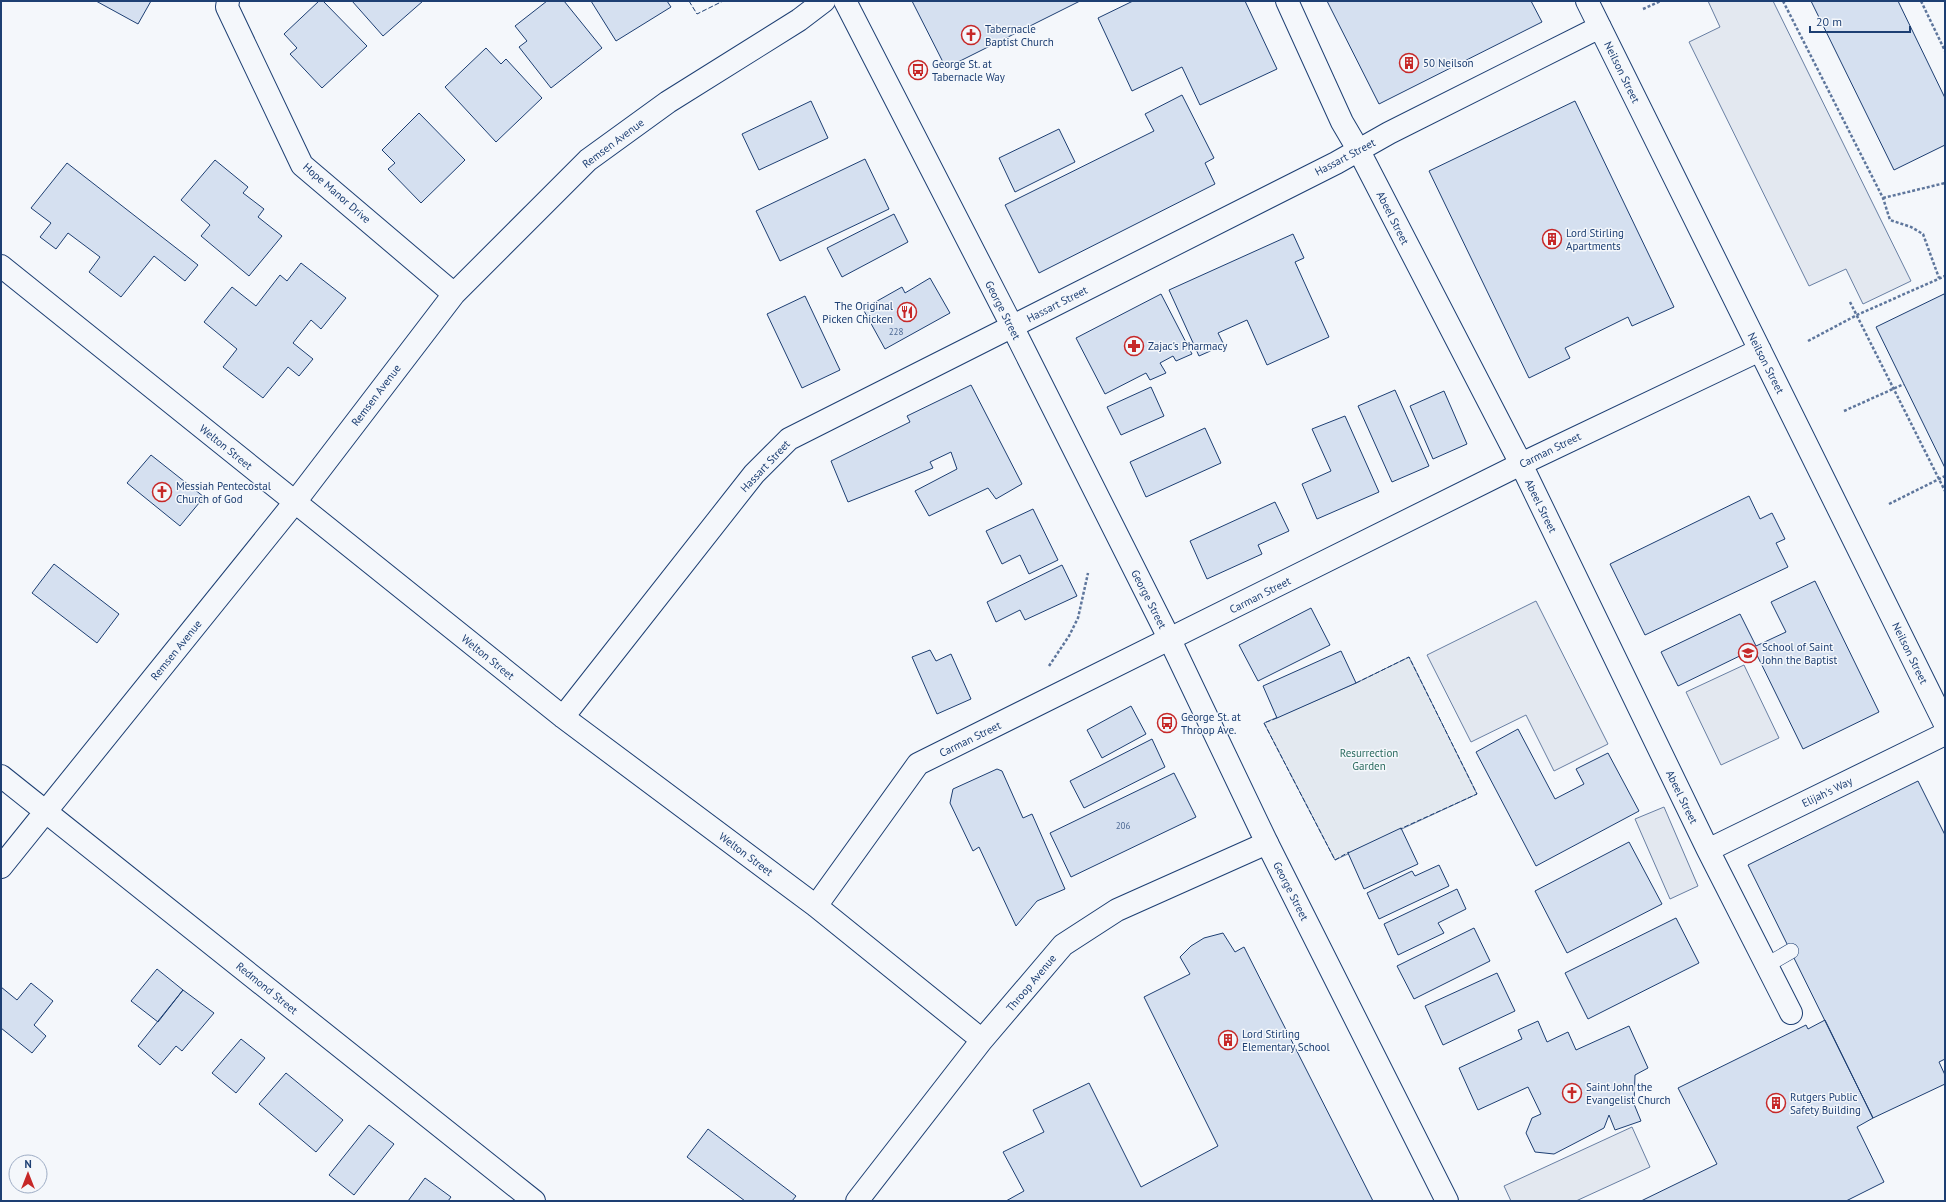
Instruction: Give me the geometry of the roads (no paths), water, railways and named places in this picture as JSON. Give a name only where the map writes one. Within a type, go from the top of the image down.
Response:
[{"type":"street","name":"Hope Manor Drive","points":[[228,1],[227,6],[302,165],[454,294]]},
{"type":"street","name":"Remsen Avenue","points":[[1,867],[295,502],[454,294],[588,160],[668,102],[799,20],[824,1]]},
{"type":"street","name":"George Street","points":[[845,1],[1012,326],[1170,640],[1267,843],[1446,1201]]},
{"type":"street","name":"Abeel Street","points":[[1287,1],[1342,122],[1359,151],[1520,464],[1708,850],[1791,1013]]},
{"type":"street","name":"Neilson Street","points":[[1587,1],[1945,724]]},
{"type":"street","name":"Hassart Street","points":[[563,717],[754,474],[789,439],[1359,151],[1389,133],[1600,27]]},
{"type":"street","name":"Welton Street","points":[[1,266],[563,717],[816,906],[982,1040]]},
{"type":"street","name":"Carman Street","points":[[816,906],[918,764],[1170,640],[1520,464],[1760,350]]},
{"type":"street","name":"Elijah's Way","points":[[1708,850],[1945,734]]},
{"type":"street","name":"Redmond Street","points":[[1,776],[534,1201]]},
{"type":"street","name":"Throop Avenue","points":[[857,1201],[982,1040],[1063,945],[1117,910],[1267,843]]},
{"type":"lane","points":[[1767,965],[1791,951]]},
{"type":"place","name":"Tabernacle Baptist Church","points":[[971,35]]},
{"type":"place","name":"50 Neilson","points":[[1409,63]]},
{"type":"place","name":"George St. at Tabernacle Way","points":[[918,70]]},
{"type":"place","name":"Lord Stirling Apartments","points":[[1552,239]]},
{"type":"place","name":"The Original Picken Chicken","points":[[907,312]]},
{"type":"place","name":"Zajac's Pharmacy","points":[[1134,346]]},
{"type":"place","name":"Messiah Pentecostal Church of God","points":[[162,492]]},
{"type":"place","name":"School of Saint John the Baptist","points":[[1748,653]]},
{"type":"place","name":"George St. at Throop Ave.","points":[[1167,723]]},
{"type":"place","name":"Lord Stirling Elementary School","points":[[1228,1040]]},
{"type":"place","name":"Saint John the Evangelist Church","points":[[1572,1093]]},
{"type":"place","name":"Rutgers Public Safety Building","points":[[1776,1103]]},
{"type":"park label","name":"Resurrection Garden","points":[[1369,759]]}]
